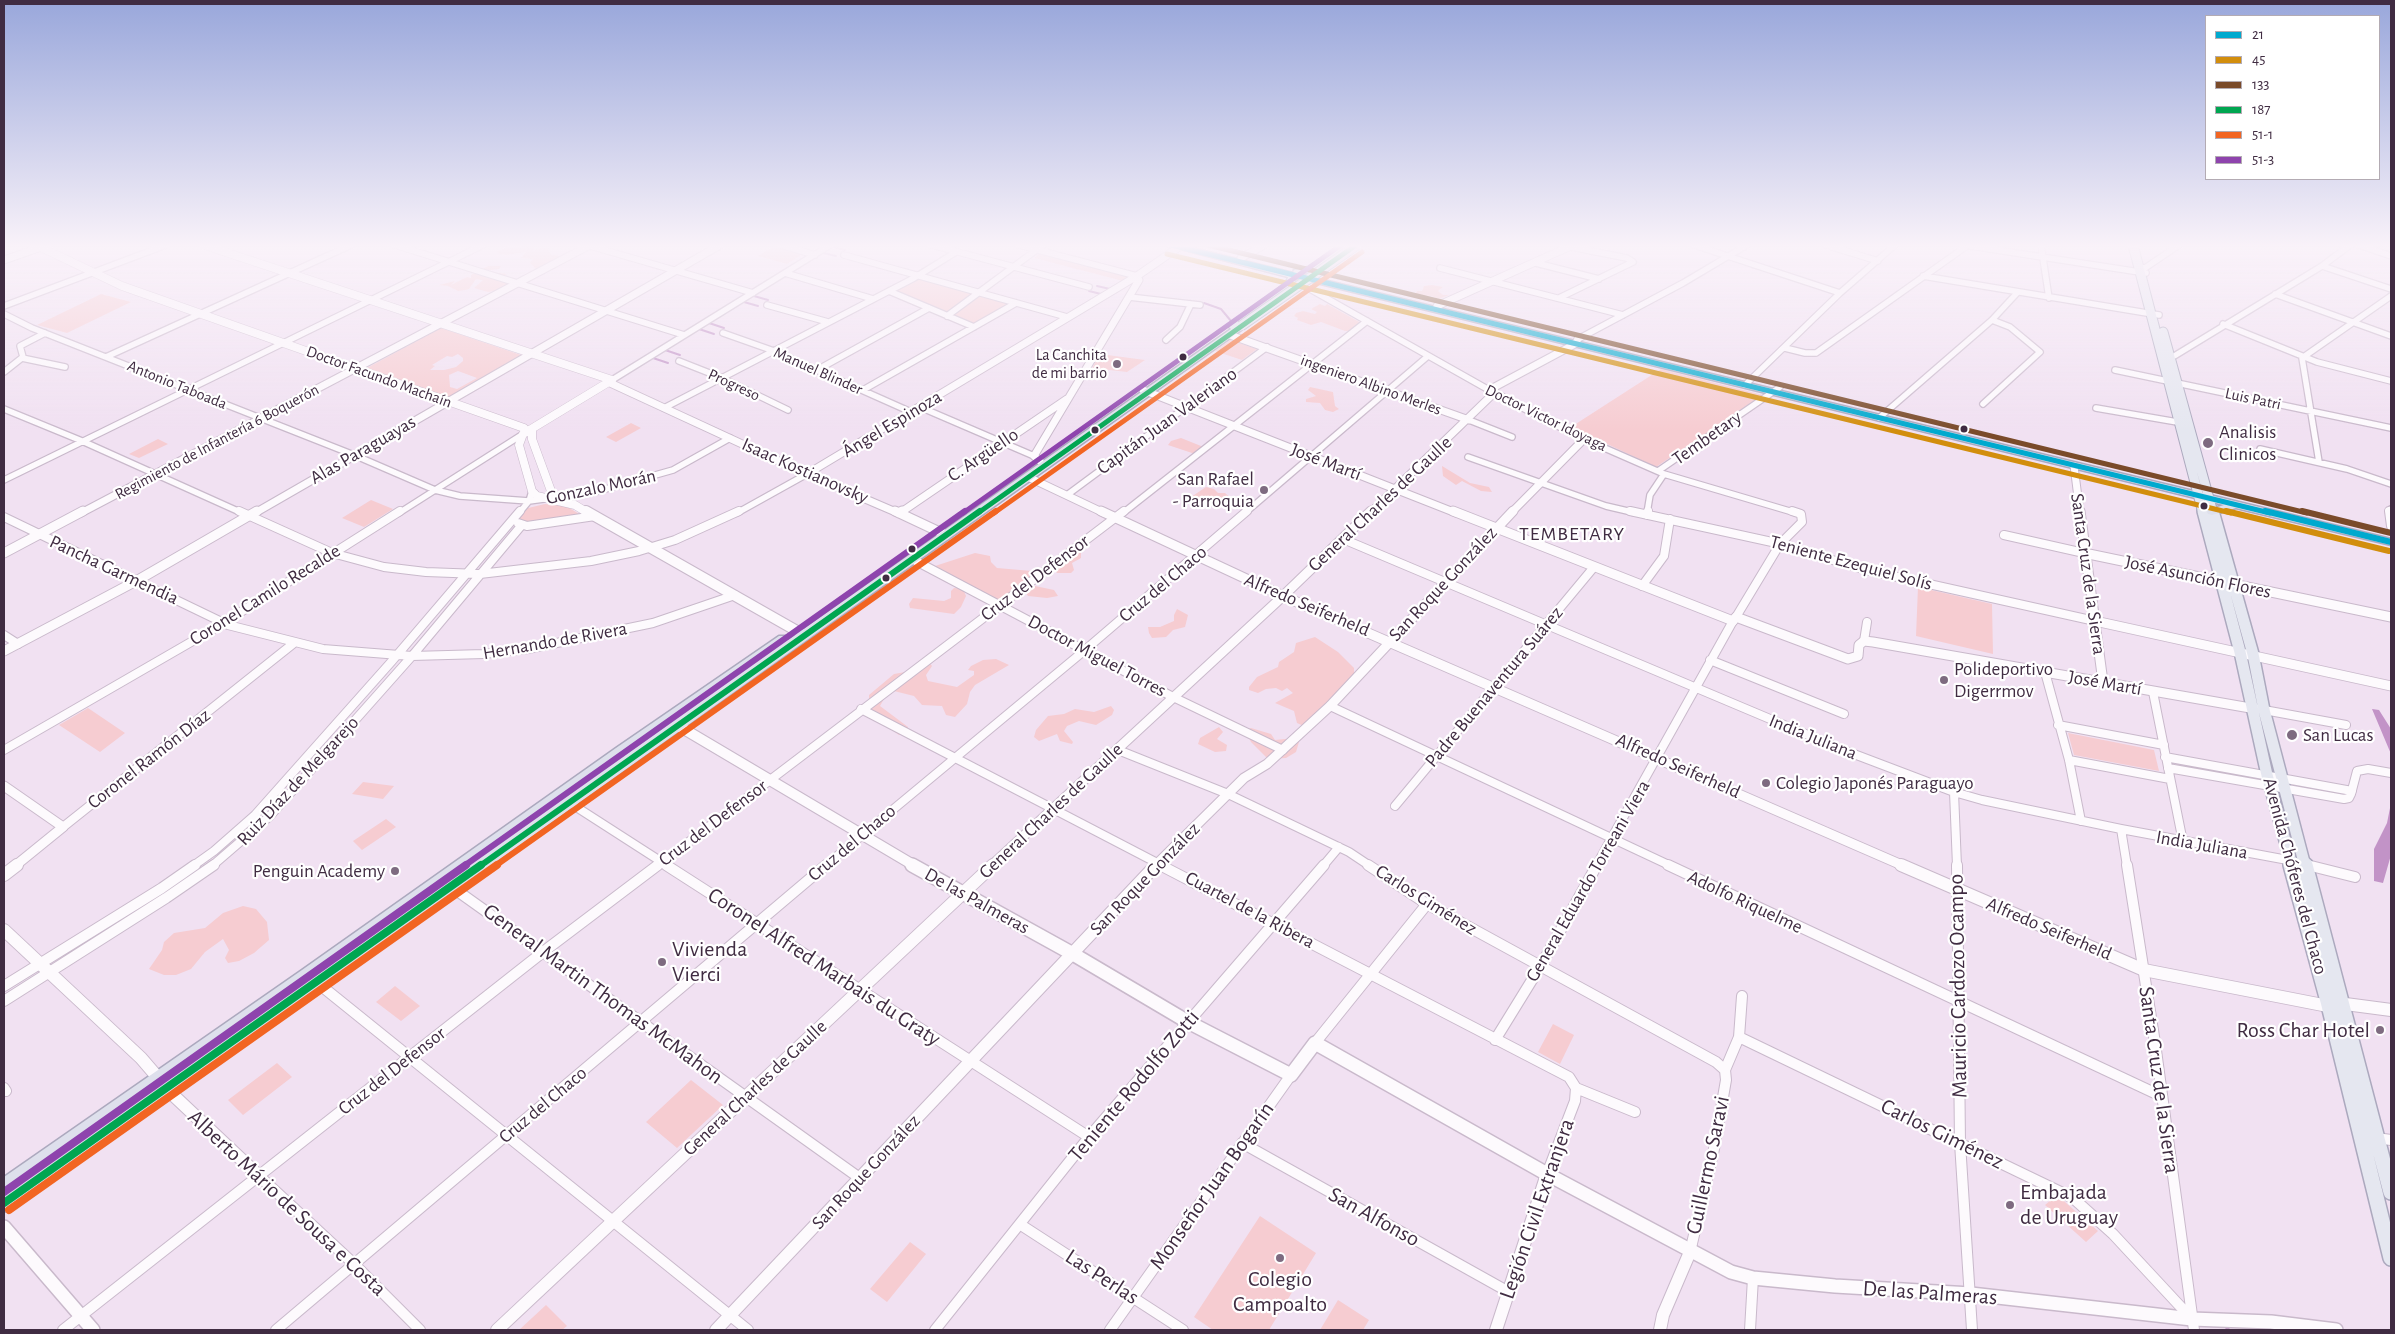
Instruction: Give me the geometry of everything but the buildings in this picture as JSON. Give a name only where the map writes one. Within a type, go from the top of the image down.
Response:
[{"type":"highway","points":[[1236,328],[1236,323],[1258,307]]},
{"type":"highway","points":[[4,1203],[164,1083],[313,979],[563,799],[800,632],[1028,477],[1265,307]]},
{"type":"highway","points":[[1236,328],[1267,307]]},
{"type":"highway","points":[[1236,328],[1245,326],[1272,307]]},
{"type":"highway","points":[[1435,307],[1955,433],[2202,494],[2235,505],[2391,542]]},
{"type":"highway","points":[[1442,307],[1576,341]]},
{"type":"highway","points":[[672,722],[746,676],[800,632],[912,559],[1037,459],[1146,391]]},
{"type":"highway","points":[[1955,433],[2074,466],[2391,536]]},
{"type":"highway","points":[[1028,477],[1040,465],[1037,459]]},
{"type":"highway","points":[[2212,512],[2235,505]]},
{"type":"highway","points":[[4,1187],[164,1083]]},
{"type":"highway","points":[[4,1193],[21,1181],[31,1168]]},
{"type":"main road","name":"Doctor Facundo Machaín","points":[[184,307],[524,428],[527,432]]},
{"type":"main road","points":[[390,307],[610,381]]},
{"type":"main road","points":[[2153,307],[2166,358],[2168,381],[2183,423],[2202,494]]},
{"type":"main road","points":[[2166,358],[2178,383],[2183,423]]},
{"type":"main road","name":"Coronel Camilo Recalde","points":[[527,432],[610,381]]},
{"type":"main road","points":[[554,499],[532,439],[527,432],[519,446],[532,490],[537,496],[575,505],[800,632]]},
{"type":"main road","name":"Avenida Chóferes del Chaco","points":[[2202,494],[2212,512],[2227,582]]},
{"type":"main road","name":"Avenida Chóferes del Chaco","points":[[2202,494],[2246,653],[2276,782],[2291,861],[2335,1005],[2385,1140],[2391,1192]]},
{"type":"main road","name":"De las Palmeras","points":[[672,722],[772,780],[861,836],[1074,954],[1188,1022],[1291,1075]]},
{"type":"main road","name":"Avenida Chóferes del Chaco","points":[[2276,782],[2306,865],[2361,1137],[2391,1258]]},
{"type":"main road","points":[[1315,1043],[1547,1174]]},
{"type":"main road","name":"Monseñor Juan Bogarín","points":[[1291,1075],[1315,1043]]},
{"type":"main road","points":[[2367,1161],[2378,1179],[2391,1232]]},
{"type":"main road","name":"De las Palmeras","points":[[1547,1174],[1690,1252],[1731,1272],[1753,1278],[1970,1294],[2193,1324],[2271,1322],[2336,1330]]},
{"type":"main road","points":[[4,1227],[93,1330]]},
{"type":"street","points":[[106,357],[214,307]]},
{"type":"street","points":[[4,480],[353,307]]},
{"type":"street","name":"Regimiento de Infantería 6 Boquerón","points":[[4,553],[472,307]]},
{"type":"street","points":[[599,307],[684,335]]},
{"type":"street","name":"Alas Paraguayas","points":[[4,651],[138,580],[613,307]]},
{"type":"street","name":"Coronel Camilo Recalde","points":[[610,381],[730,307]]},
{"type":"street","points":[[775,307],[828,322]]},
{"type":"street","points":[[664,408],[857,307]]},
{"type":"street","points":[[947,316],[959,307]]},
{"type":"street","points":[[863,390],[1009,307]]},
{"type":"street","points":[[1030,307],[1067,318]]},
{"type":"street","name":"Ángel Espinoza","points":[[4,408],[250,515],[332,553],[393,569],[480,574],[582,563],[650,548],[723,520],[920,407],[1085,307]]},
{"type":"street","points":[[920,407],[1037,459],[1068,398],[1123,307]]},
{"type":"street","points":[[1166,340],[1180,327],[1189,307]]},
{"type":"street","name":"Doctor Victor Idoyaga","points":[[1342,307],[1491,392],[1584,439],[1661,473],[1796,511],[1803,517]]},
{"type":"street","points":[[1594,307],[1624,315]]},
{"type":"street","points":[[1576,341],[1638,307]]},
{"type":"street","points":[[1748,383],[1826,307]]},
{"type":"street","points":[[1785,348],[1808,354],[1816,353],[1880,307]]},
{"type":"street","points":[[1882,416],[1992,320],[2004,307]]},
{"type":"street","points":[[2110,307],[2155,314]]},
{"type":"street","points":[[2166,358],[2252,307]]},
{"type":"street","points":[[2312,307],[2391,336]]},
{"type":"street","points":[[2319,462],[2302,361],[2304,356],[2375,307]]},
{"type":"street","points":[[816,370],[929,308],[974,327]]},
{"type":"street","name":"Antonio Taboada","points":[[4,314],[45,333],[354,455],[435,490]]},
{"type":"street","points":[[1983,404],[2040,352],[2010,327],[1992,320]]},
{"type":"street","name":"Cruz del Defensor","points":[[63,1330],[543,952],[1116,517],[1367,321]]},
{"type":"street","points":[[2223,324],[2331,366],[2391,380]]},
{"type":"street","name":"ingeniero Albino Merles","points":[[1236,328],[1267,347],[1512,437]]},
{"type":"street","points":[[22,358],[20,346],[45,333]]},
{"type":"street","name":"Manuel Blinder","points":[[723,333],[774,351],[911,412]]},
{"type":"street","name":"General Charles de Gaulle","points":[[497,1330],[614,1223],[745,1096],[1283,596],[1468,420],[1491,392],[1576,341]]},
{"type":"street","name":"Capitán Juan Valeriano","points":[[1066,494],[1267,347]]},
{"type":"street","name":"Cruz del Chaco","points":[[276,1330],[756,923],[1086,650],[1428,356]]},
{"type":"street","points":[[4,372],[22,358],[65,367]]},
{"type":"street","name":"Progreso","points":[[679,361],[722,378],[788,410]]},
{"type":"street","name":"Luis Patri","points":[[2115,370],[2391,428]]},
{"type":"street","name":"Isaac Kostianovsky","points":[[610,381],[806,474],[899,513],[942,534]]},
{"type":"street","name":"Tembetary","points":[[1647,515],[1650,495],[1661,473],[1777,390]]},
{"type":"street","name":"José Martí","points":[[1146,391],[1642,586],[1848,659],[1858,656],[1859,645],[1864,641],[1867,622]]},
{"type":"street","name":"C. Argüello","points":[[899,513],[1000,442],[1068,398]]},
{"type":"street","points":[[2096,408],[2183,423]]},
{"type":"street","name":"Coronel Camilo Recalde","points":[[4,750],[224,623],[332,553],[527,432]]},
{"type":"street","name":"Gonzalo Morán","points":[[435,490],[479,498],[529,501],[554,499],[619,486],[673,470],[694,460],[730,438]]},
{"type":"street","name":"San Roque González","points":[[716,1330],[861,1179],[970,1060],[1074,954],[1159,862],[1248,774],[1267,764],[1330,706],[1495,529],[1584,439]]},
{"type":"street","points":[[2260,450],[2319,462],[2391,484]]},
{"type":"street","name":"Teniente Ezequiel Solís","points":[[1468,457],[1606,506],[1780,544],[1866,570],[2391,686]]},
{"type":"street","name":"Santa Cruz de la Sierra","points":[[2074,466],[2084,553],[2103,682]]},
{"type":"street","name":"Alfredo Seiferheld","points":[[1028,477],[1283,596],[1658,757],[2144,970],[2335,1005],[2391,1010]]},
{"type":"street","name":"Ruiz Díaz de Melgarejo","points":[[4,986],[193,867],[236,834],[287,781],[397,655],[529,501],[532,490]]},
{"type":"street","points":[[2391,509],[2389,512],[2391,526]]},
{"type":"street","points":[[512,520],[521,526],[596,516]]},
{"type":"street","name":"Pancha Garmendia","points":[[4,517],[224,623]]},
{"type":"street","name":"General Eduardo Torreani Viera","points":[[1495,1040],[1540,967],[1710,660],[1780,544],[1802,522],[1803,517]]},
{"type":"street","points":[[1642,586],[1664,556],[1670,520]]},
{"type":"street","name":"Ruiz Díaz de Melgarejo","points":[[4,1000],[201,874],[244,840],[270,816],[412,656],[521,526]]},
{"type":"street","name":"José Asunción Flores","points":[[2004,536],[2391,617]]},
{"type":"street","name":"India Juliana","points":[[1343,538],[1846,752],[1954,792],[2183,842],[2291,861],[2354,877]]},
{"type":"street","name":"Doctor Miguel Torres","points":[[912,559],[1173,697],[1283,750]]},
{"type":"street","name":"Padre Buenaventura Suárez","points":[[1394,806],[1437,757],[1594,567]]},
{"type":"street","name":"Hernando de Rivera","points":[[224,623],[294,643],[323,649],[412,656],[484,654],[564,643],[653,623],[735,595]]},
{"type":"street","points":[[4,635],[18,644]]},
{"type":"street","name":"José Martí","points":[[1864,641],[2346,725]]},
{"type":"street","name":"Coronel Ramón Díaz","points":[[4,874],[294,643]]},
{"type":"street","points":[[1710,660],[1844,714]]},
{"type":"street","points":[[2045,672],[2069,760],[2081,821]]},
{"type":"street","points":[[2154,692],[2165,757],[2183,842]]},
{"type":"street","name":"Adolfo Riquelme","points":[[1330,706],[2161,1096]]},
{"type":"street","name":"Cuartel de la Ribera","points":[[861,709],[1159,862],[1369,974],[1569,1077],[1576,1088],[1635,1112]]},
{"type":"street","points":[[2058,724],[2164,745]]},
{"type":"street","name":"Carlos Giménez","points":[[1118,750],[1228,794],[1339,847],[1428,904],[1716,1062],[1725,1070]]},
{"type":"street","points":[[2165,757],[2276,782]]},
{"type":"street","points":[[2069,760],[2170,779]]},
{"type":"street","points":[[2168,768],[2350,794],[2354,774],[2360,770],[2391,773]]},
{"type":"street","points":[[287,781],[299,782]]},
{"type":"street","points":[[4,786],[63,828]]},
{"type":"street","name":"Mauricio Cardozo Ocampo","points":[[1954,792],[1958,889],[1960,1143],[1972,1330]]},
{"type":"street","name":"Coronel Alfred Marbais du Graty","points":[[563,799],[1089,1137]]},
{"type":"street","name":"Santa Cruz de la Sierra","points":[[2121,829],[2144,970],[2193,1324]]},
{"type":"street","name":"Teniente Rodolfo Zotti","points":[[935,1330],[1021,1225],[1089,1137],[1339,847]]},
{"type":"street","points":[[193,867],[201,874]]},
{"type":"street","name":"General Martin Thomas McMahon","points":[[446,883],[861,1179]]},
{"type":"street","name":"Monseñor Juan Bogarín","points":[[1315,1043],[1369,974],[1428,904]]},
{"type":"street","name":"Alberto Mário de Sousa e Costa","points":[[4,930],[41,963],[258,1175],[354,1264],[420,1330]]},
{"type":"street","points":[[313,979],[748,1330]]},
{"type":"street","name":"Guillermo Saravi","points":[[1660,1330],[1663,1316],[1690,1252],[1714,1149],[1726,1080],[1725,1070],[1739,1037],[1742,996]]},
{"type":"street","name":"Carlos Giménez","points":[[1739,1037],[2073,1198],[2113,1234],[2193,1324]]},
{"type":"street","name":"Monseñor Juan Bogarín","points":[[1110,1330],[1291,1075]]},
{"type":"street","name":"Legión Civil Extranjera","points":[[1496,1330],[1507,1291],[1547,1174],[1575,1101],[1576,1088]]},
{"type":"street","points":[[2361,1137],[2385,1140]]},
{"type":"street","name":"San Alfonso","points":[[1242,1144],[1507,1291]]},
{"type":"street","name":"Las Perlas","points":[[1021,1225],[1183,1330]]},
{"type":"street","points":[[1750,1330],[1753,1278]]},
{"type":"shaded area","points":[[74,307],[120,307],[67,333],[37,325]]},
{"type":"shaded area","points":[[933,307],[954,307],[947,313]]},
{"type":"shaded area","points":[[962,307],[1003,307],[975,325],[951,315]]},
{"type":"shaded area","points":[[1333,307],[1364,326],[1356,331],[1345,331],[1321,322],[1311,325],[1297,320],[1298,318],[1294,316],[1296,313],[1303,311],[1315,314],[1317,312],[1311,309]]},
{"type":"shaded area","points":[[441,328],[521,355],[449,397],[365,369]],"holes":[[[458,354],[463,358],[463,361],[456,367],[444,370],[430,370],[435,366],[432,365],[447,356],[452,357]],[[458,371],[477,378],[457,389],[450,387],[449,375]]]},
{"type":"shaded area","points":[[1230,340],[1257,349],[1242,360],[1215,351]]},
{"type":"shaded area","name":"La Canchita de mi barrio","points":[[1100,354],[1145,360],[1127,372],[1092,368]]},
{"type":"shaded area","points":[[1661,369],[1763,395],[1656,467],[1571,427]]},
{"type":"shaded area","points":[[1310,387],[1333,392],[1335,406],[1339,409],[1333,412],[1325,410],[1320,403],[1306,402],[1306,399],[1316,396],[1308,390]]},
{"type":"shaded area","points":[[631,423],[641,428],[616,442],[606,437]]},
{"type":"shaded area","points":[[1181,438],[1204,447],[1195,454],[1168,445],[1171,441]]},
{"type":"shaded area","points":[[158,439],[168,444],[139,458],[129,454]]},
{"type":"shaded area","points":[[1442,466],[1470,483],[1489,487],[1492,492],[1481,491],[1462,481],[1456,485],[1443,476]]},
{"type":"shaded area","points":[[1206,487],[1214,489],[1218,493],[1225,493],[1234,501],[1240,500],[1244,503],[1242,506],[1234,506],[1231,501],[1212,501],[1209,497],[1195,501],[1190,500],[1191,497]]},
{"type":"shaded area","points":[[371,500],[393,509],[364,527],[342,518]]},
{"type":"shaded area","points":[[545,504],[566,506],[581,515],[527,524],[517,520],[524,509]]},
{"type":"shaded area","points":[[1081,549],[1081,558],[1072,563],[1074,570],[1071,573],[1057,573],[1055,570],[1074,552]]},
{"type":"shaded area","points":[[975,553],[990,556],[991,562],[997,568],[1032,571],[1036,573],[1035,577],[1004,600],[994,600],[934,575],[935,566]]},
{"type":"shaded area","points":[[1035,586],[1054,590],[1058,596],[1047,598],[1028,596],[1025,592]]},
{"type":"shaded area","points":[[1918,587],[1992,604],[1993,654],[1916,636]]},
{"type":"shaded area","points":[[954,588],[963,589],[966,596],[961,607],[954,614],[910,608],[909,604],[913,598],[944,601],[951,598],[951,591]]},
{"type":"shaded area","points":[[1177,609],[1188,615],[1185,627],[1173,630],[1166,637],[1152,638],[1148,627],[1160,627],[1174,621]]},
{"type":"shaded area","points":[[1315,637],[1338,652],[1354,668],[1354,674],[1306,727],[1297,723],[1294,711],[1275,703],[1293,693],[1287,688],[1282,691],[1276,688],[1266,689],[1258,693],[1249,690],[1249,687],[1257,677],[1278,667],[1279,662],[1294,652],[1296,643]]},
{"type":"shaded area","points":[[996,659],[1009,665],[975,685],[970,692],[967,704],[955,717],[946,715],[942,706],[922,705],[914,696],[894,691],[885,697],[880,706],[908,727],[908,732],[899,735],[889,726],[864,710],[869,703],[869,695],[894,674],[911,671],[929,662],[932,666],[926,675],[928,681],[957,687],[974,675],[974,671],[968,670],[971,666],[983,660]]},
{"type":"shaded area","points":[[1111,706],[1114,710],[1112,715],[1096,725],[1079,721],[1067,726],[1064,731],[1073,742],[1072,744],[1060,741],[1057,734],[1039,741],[1034,737],[1036,730],[1048,716],[1064,714],[1075,709],[1094,712]]},
{"type":"shaded area","points":[[88,708],[125,733],[100,752],[59,725]]},
{"type":"shaded area","points":[[2372,709],[2379,710],[2391,729],[2391,754]]},
{"type":"shaded area","points":[[1219,727],[1223,732],[1217,739],[1227,745],[1226,751],[1215,752],[1198,744],[1200,738]]},
{"type":"shaded area","points":[[1251,728],[1271,734],[1275,740],[1295,738],[1299,742],[1296,752],[1286,758],[1268,759],[1251,742],[1245,730]]},
{"type":"shaded area","points":[[2068,733],[2154,750],[2159,771],[2074,755]]},
{"type":"shaded area","points":[[363,782],[394,786],[383,799],[352,794]]},
{"type":"shaded area","points":[[2391,803],[2391,855],[2383,883],[2374,881],[2374,849],[2387,823]]},
{"type":"shaded area","points":[[386,819],[396,827],[362,850],[353,841]]},
{"type":"shaded area","points":[[243,906],[256,909],[267,922],[269,940],[254,953],[239,961],[228,963],[225,958],[229,950],[223,939],[205,952],[191,969],[176,975],[164,975],[149,969],[162,950],[164,942],[174,933],[205,928],[223,913]]},
{"type":"shaded area","points":[[395,986],[420,1006],[401,1021],[376,1002]]},
{"type":"shaded area","points":[[1553,1024],[1574,1035],[1560,1064],[1538,1052]]},
{"type":"shaded area","points":[[277,1063],[292,1077],[243,1115],[228,1100]]},
{"type":"shaded area","points":[[691,1080],[723,1105],[677,1148],[646,1122]]},
{"type":"shaded area","points":[[2057,1195],[2098,1231],[2086,1242],[2045,1205]]},
{"type":"shaded area","points":[[1260,1216],[1316,1253],[1269,1330],[1213,1330],[1194,1317]]},
{"type":"shaded area","points":[[910,1242],[926,1254],[887,1302],[870,1289]]},
{"type":"shaded area","points":[[1338,1300],[1369,1320],[1363,1330],[1320,1330]]},
{"type":"shaded area","points":[[546,1305],[567,1326],[562,1330],[519,1330]]},
{"type":"waterway","points":[[1216,307],[1221,309],[1231,321]]},
{"type":"waterway","points":[[709,323],[724,328]]},
{"type":"waterway","points":[[699,329],[714,334]]},
{"type":"waterway","points":[[665,350],[680,355]]},
{"type":"waterway","points":[[653,358],[668,363]]},
{"type":"waterway","points":[[2225,1326],[2229,1330]]},
{"type":"transit line","name":"51-3","points":[[4,1192],[1253,307]]},
{"type":"transit line","name":"187","points":[[4,1203],[1268,307]]},
{"type":"transit line","name":"51-1","points":[[9,1210],[1284,307]]},
{"type":"transit line","name":"45","points":[[1386,307],[2389,551]]},
{"type":"transit line","name":"21","points":[[1427,307],[2391,542]]},
{"type":"transit line","name":"133","points":[[1464,307],[2391,533]]},
{"type":"place","name":"La Canchita de mi barrio","points":[[1117,364]]},
{"type":"place","name":"Analisis Clinicos","points":[[2208,443]]},
{"type":"place","name":"San Rafael - Parroquia","points":[[1264,490]]},
{"type":"place","name":"Polideportivo Digerrmov","points":[[1944,680]]},
{"type":"place","name":"San Lucas","points":[[2292,735]]},
{"type":"place","name":"Colegio Japonés Paraguayo","points":[[1766,783]]},
{"type":"place","name":"Penguin Academy","points":[[395,871]]},
{"type":"place","name":"Vivienda Vierci","points":[[662,962]]},
{"type":"place","name":"Ross Char Hotel","points":[[2380,1030]]},
{"type":"place","name":"Embajada de Uruguay","points":[[2010,1205]]},
{"type":"place","name":"Colegio Campoalto","points":[[1280,1258]]},
{"type":"district","name":"TEMBETARY","points":[[1572,534]]}]
